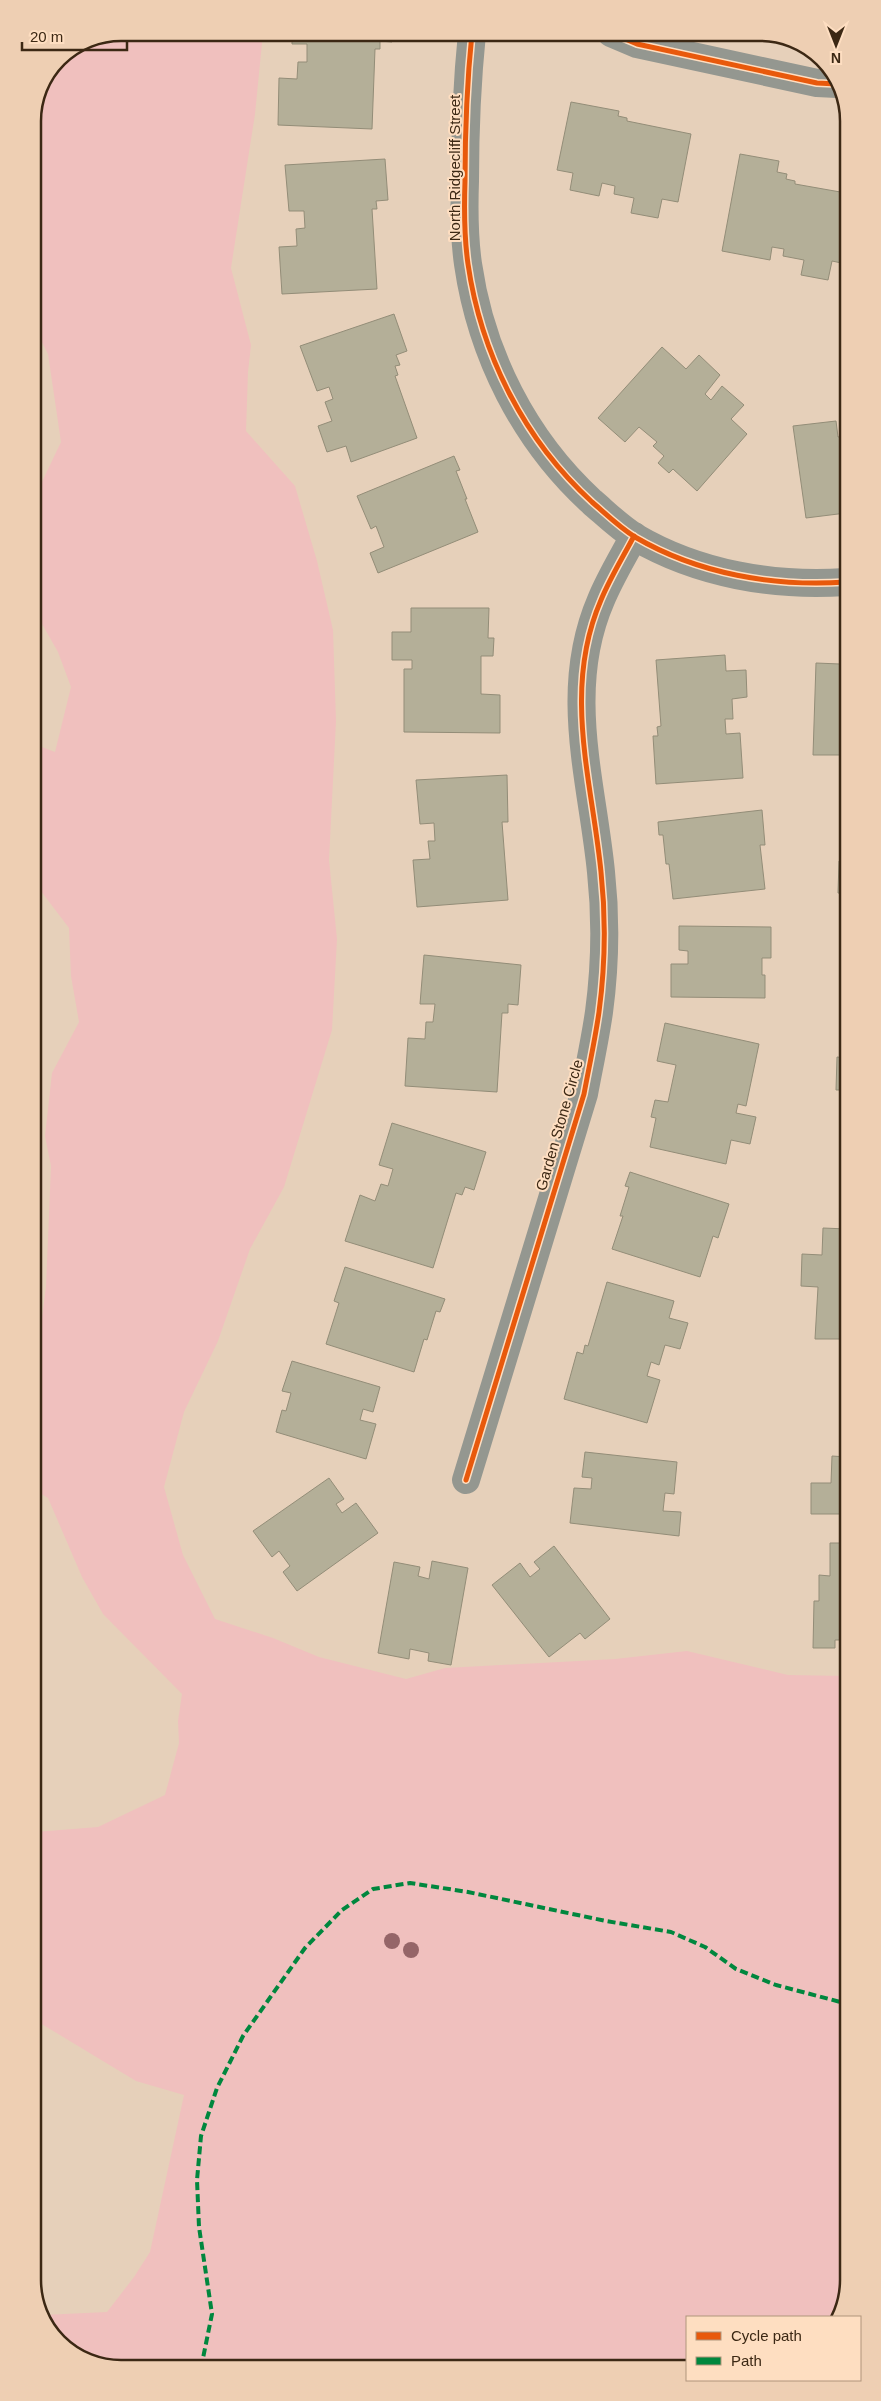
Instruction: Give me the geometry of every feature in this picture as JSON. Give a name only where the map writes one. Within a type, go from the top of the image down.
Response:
[{"type":"street","name":"North Ridgecliff Street","points":[[471,41],[465,104],[464,231],[467,263],[476,307],[487,343],[519,412],[549,456],[571,483],[615,522],[634,536],[686,561],[728,574],[794,584],[840,582]]},
{"type":"street","points":[[631,41],[817,83],[830,84]]},
{"type":"street","name":"Garden Stone Circle","points":[[466,1480],[584,1094],[596,1029],[604,939],[602,874],[582,739],[583,680],[591,627],[601,600],[634,536]]},
{"type":"shaded area","points":[[262,41],[255,114],[231,268],[251,345],[246,431],[295,486],[317,561],[333,630],[336,721],[329,860],[337,939],[332,1030],[284,1187],[250,1249],[218,1341],[184,1412],[164,1487],[183,1555],[215,1619],[273,1638],[319,1657],[406,1679],[445,1668],[615,1659],[687,1651],[788,1675],[840,1676],[840,2280],[836,2306],[831,2316],[686,2316],[686,2360],[116,2360],[95,2356],[72,2343],[61,2333],[49,2315],[107,2312],[134,2277],[150,2252],[184,2095],[136,2081],[41,2024],[41,1832],[98,1827],[165,1795],[179,1743],[178,1721],[182,1694],[103,1614],[82,1577],[48,1498],[41,1494],[41,1325],[46,1287],[51,1166],[45,1136],[52,1073],[79,1022],[71,976],[69,928],[41,891],[41,747],[55,752],[71,687],[58,652],[41,622],[41,484],[61,442],[48,354],[41,340],[41,116],[49,86],[58,72],[68,61],[81,52],[95,45],[111,42]]},
{"type":"building","points":[[292,41],[380,41],[380,49],[375,49],[372,129],[278,125],[279,78],[297,79],[298,62],[307,62],[307,44],[292,44]]},
{"type":"building","points":[[571,102],[619,111],[618,116],[627,118],[627,121],[691,134],[678,202],[662,199],[658,218],[631,213],[634,198],[614,194],[615,186],[602,183],[599,196],[570,190],[573,173],[557,170]]},
{"type":"building","points":[[740,154],[779,161],[777,172],[787,174],[786,179],[795,181],[795,184],[840,192],[840,263],[832,261],[828,280],[801,275],[804,260],[783,256],[784,249],[772,247],[770,260],[722,251]]},
{"type":"building","points":[[385,159],[388,200],[376,201],[377,209],[372,209],[377,289],[282,294],[279,247],[297,246],[296,229],[305,228],[304,211],[289,211],[285,165]]},
{"type":"building","points":[[394,314],[407,351],[396,355],[400,365],[395,366],[398,375],[395,376],[417,438],[351,462],[346,446],[327,452],[318,426],[332,421],[325,402],[333,399],[329,387],[317,391],[300,346]]},
{"type":"building","points":[[662,347],[686,369],[699,355],[720,375],[705,394],[711,400],[722,386],[744,405],[731,419],[747,434],[697,491],[673,469],[669,473],[658,463],[664,456],[653,446],[657,442],[639,427],[625,442],[598,418]]},
{"type":"building","points":[[836,421],[838,437],[840,437],[840,514],[806,518],[793,426]]},
{"type":"building","points":[[454,456],[460,470],[456,471],[478,532],[378,573],[370,553],[384,547],[376,526],[371,529],[357,496]]},
{"type":"building","points":[[411,608],[489,608],[488,638],[494,638],[493,656],[481,656],[481,694],[500,695],[500,733],[404,732],[404,669],[412,669],[412,660],[392,660],[392,632],[411,632]]},
{"type":"building","points":[[725,655],[726,671],[746,670],[747,697],[732,699],[733,719],[725,719],[726,734],[740,733],[743,778],[656,784],[653,736],[658,736],[657,727],[661,726],[656,660]]},
{"type":"building","points":[[816,663],[840,664],[840,755],[813,755]]},
{"type":"building","points":[[507,775],[508,822],[502,822],[508,900],[417,907],[413,860],[430,859],[428,841],[435,841],[434,823],[420,824],[416,780]]},
{"type":"building","points":[[762,810],[765,845],[760,845],[765,889],[673,899],[669,864],[666,864],[663,835],[659,835],[658,822]]},
{"type":"building","points":[[839,861],[840,861],[840,893],[838,893]]},
{"type":"building","points":[[679,926],[771,927],[771,958],[762,958],[762,975],[765,975],[765,998],[671,997],[671,964],[688,964],[688,951],[679,950]]},
{"type":"building","points":[[424,955],[521,965],[518,1005],[508,1004],[508,1013],[502,1013],[497,1092],[405,1086],[408,1038],[425,1039],[426,1022],[433,1022],[435,1004],[420,1004]]},
{"type":"building","points":[[665,1023],[759,1044],[746,1106],[738,1104],[736,1113],[756,1117],[750,1144],[731,1140],[726,1164],[650,1147],[656,1118],[651,1117],[655,1100],[668,1102],[676,1065],[657,1061]]},
{"type":"building","points":[[837,1057],[840,1057],[840,1090],[836,1090]]},
{"type":"building","points":[[392,1123],[486,1152],[474,1190],[465,1187],[462,1195],[456,1193],[433,1268],[345,1241],[360,1195],[375,1201],[381,1184],[388,1186],[393,1169],[379,1165]]},
{"type":"building","points":[[630,1172],[729,1204],[718,1238],[713,1236],[700,1277],[612,1249],[623,1216],[620,1216],[629,1187],[625,1186]]},
{"type":"building","points":[[823,1228],[840,1229],[840,1339],[815,1339],[818,1287],[801,1286],[802,1254],[822,1255]]},
{"type":"building","points":[[345,1267],[445,1299],[440,1312],[436,1311],[427,1340],[424,1339],[414,1372],[326,1344],[339,1303],[334,1301]]},
{"type":"building","points":[[607,1282],[674,1301],[669,1318],[688,1323],[680,1349],[665,1345],[659,1365],[651,1362],[647,1376],[660,1380],[647,1423],[564,1399],[577,1352],[583,1354],[585,1345],[588,1346]]},
{"type":"building","points":[[292,1361],[380,1387],[373,1412],[363,1409],[360,1420],[376,1424],[366,1459],[276,1432],[282,1410],[286,1411],[291,1393],[282,1391]]},
{"type":"building","points":[[585,1452],[677,1462],[674,1494],[665,1493],[663,1511],[681,1512],[679,1536],[570,1523],[574,1488],[591,1489],[592,1478],[582,1477]]},
{"type":"building","points":[[832,1456],[840,1457],[840,1514],[811,1514],[811,1483],[831,1483]]},
{"type":"building","points":[[329,1478],[344,1499],[336,1504],[342,1513],[356,1503],[378,1533],[297,1591],[283,1572],[290,1566],[279,1551],[272,1557],[253,1531]]},
{"type":"building","points":[[830,1543],[840,1543],[840,1640],[835,1640],[835,1648],[813,1648],[814,1601],[819,1601],[819,1575],[830,1576]]},
{"type":"building","points":[[554,1546],[610,1619],[585,1639],[580,1633],[549,1657],[492,1585],[520,1563],[530,1577],[540,1569],[534,1562]]},
{"type":"building","points":[[432,1561],[468,1568],[451,1665],[428,1661],[429,1653],[410,1649],[409,1659],[378,1653],[394,1562],[420,1567],[418,1576],[429,1579]]},
{"type":"marked path","points":[[203,2360],[212,2314],[199,2227],[197,2180],[201,2136],[217,2088],[243,2036],[305,1948],[342,1910],[373,1889],[410,1883],[468,1892],[606,1921],[671,1932],[705,1947],[736,1969],[776,1985],[840,2002]]},
{"type":"cycle path","points":[[471,41],[465,144],[465,223],[468,264],[474,298],[495,363],[509,394],[526,423],[568,478],[592,502],[629,533],[659,550],[710,569],[764,580],[840,582]]},
{"type":"cycle path","points":[[630,41],[817,83],[830,84]]},
{"type":"cycle path","points":[[466,1480],[584,1094],[596,1033],[603,978],[604,907],[583,736],[581,702],[583,668],[589,634],[601,600],[634,536]]}]
